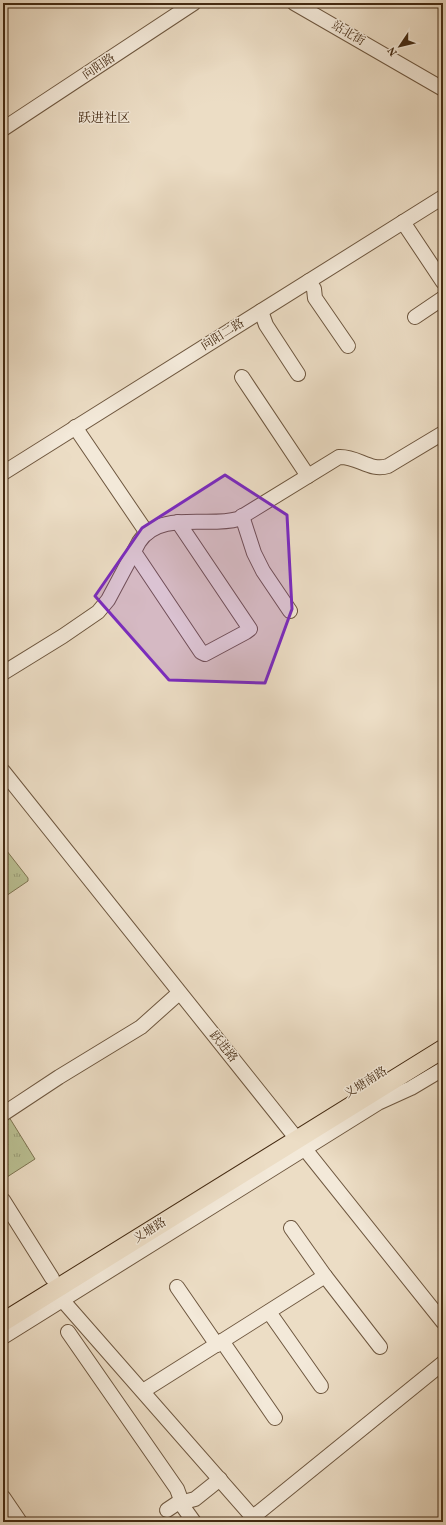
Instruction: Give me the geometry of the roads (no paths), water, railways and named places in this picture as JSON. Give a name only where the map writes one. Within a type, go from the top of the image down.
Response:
[{"type":"main road","name":"义塘南路","points":[[297,1140],[443,1035]]},
{"type":"main road","name":"义塘南路","points":[[297,1140],[443,1049]]},
{"type":"main road","name":"义塘路","points":[[3,1322],[297,1140]]},
{"type":"main road","name":"义塘路","points":[[3,1308],[56,1289]]},
{"type":"street","name":"向阳路","points":[[3,129],[194,3]]},
{"type":"street","name":"站北街","points":[[294,3],[443,89]]},
{"type":"street","name":"向阳二路","points":[[3,473],[443,197]]},
{"type":"street","points":[[403,222],[443,282]]},
{"type":"street","points":[[309,281],[314,289],[315,298],[348,346]]},
{"type":"street","points":[[415,317],[443,298]]},
{"type":"street","points":[[261,311],[266,325],[298,374]]},
{"type":"street","points":[[242,377],[308,476]]},
{"type":"street","points":[[76,427],[147,533]]},
{"type":"street","points":[[3,673],[63,636],[98,612],[108,600],[143,536],[147,533],[178,522],[228,522],[242,516],[339,457],[355,459],[374,468],[380,469],[388,466],[443,433]]},
{"type":"street","points":[[242,516],[254,553],[263,571],[290,611]]},
{"type":"street","points":[[134,552],[202,652],[205,654],[246,632],[250,629],[178,522]]},
{"type":"street","name":"跃进路","points":[[3,772],[443,1322]]},
{"type":"street","points":[[3,1114],[59,1077],[142,1027],[179,993]]},
{"type":"street","points":[[3,1337],[56,1289],[297,1140],[411,1088],[443,1069]]},
{"type":"street","points":[[3,1200],[56,1289],[255,1520],[443,1363]]},
{"type":"street","points":[[291,1228],[325,1276],[380,1347]]},
{"type":"street","points":[[143,1391],[325,1276]]},
{"type":"street","points":[[177,1287],[276,1418]]},
{"type":"street","points":[[268,1312],[321,1386]]},
{"type":"street","points":[[68,1332],[177,1488],[184,1508],[194,1522]]},
{"type":"street","points":[[167,1510],[176,1504],[195,1499],[220,1479]]},
{"type":"street","points":[[3,1497],[20,1522]]},
{"type":"district","name":"跃进社区","points":[[104,119]]}]
